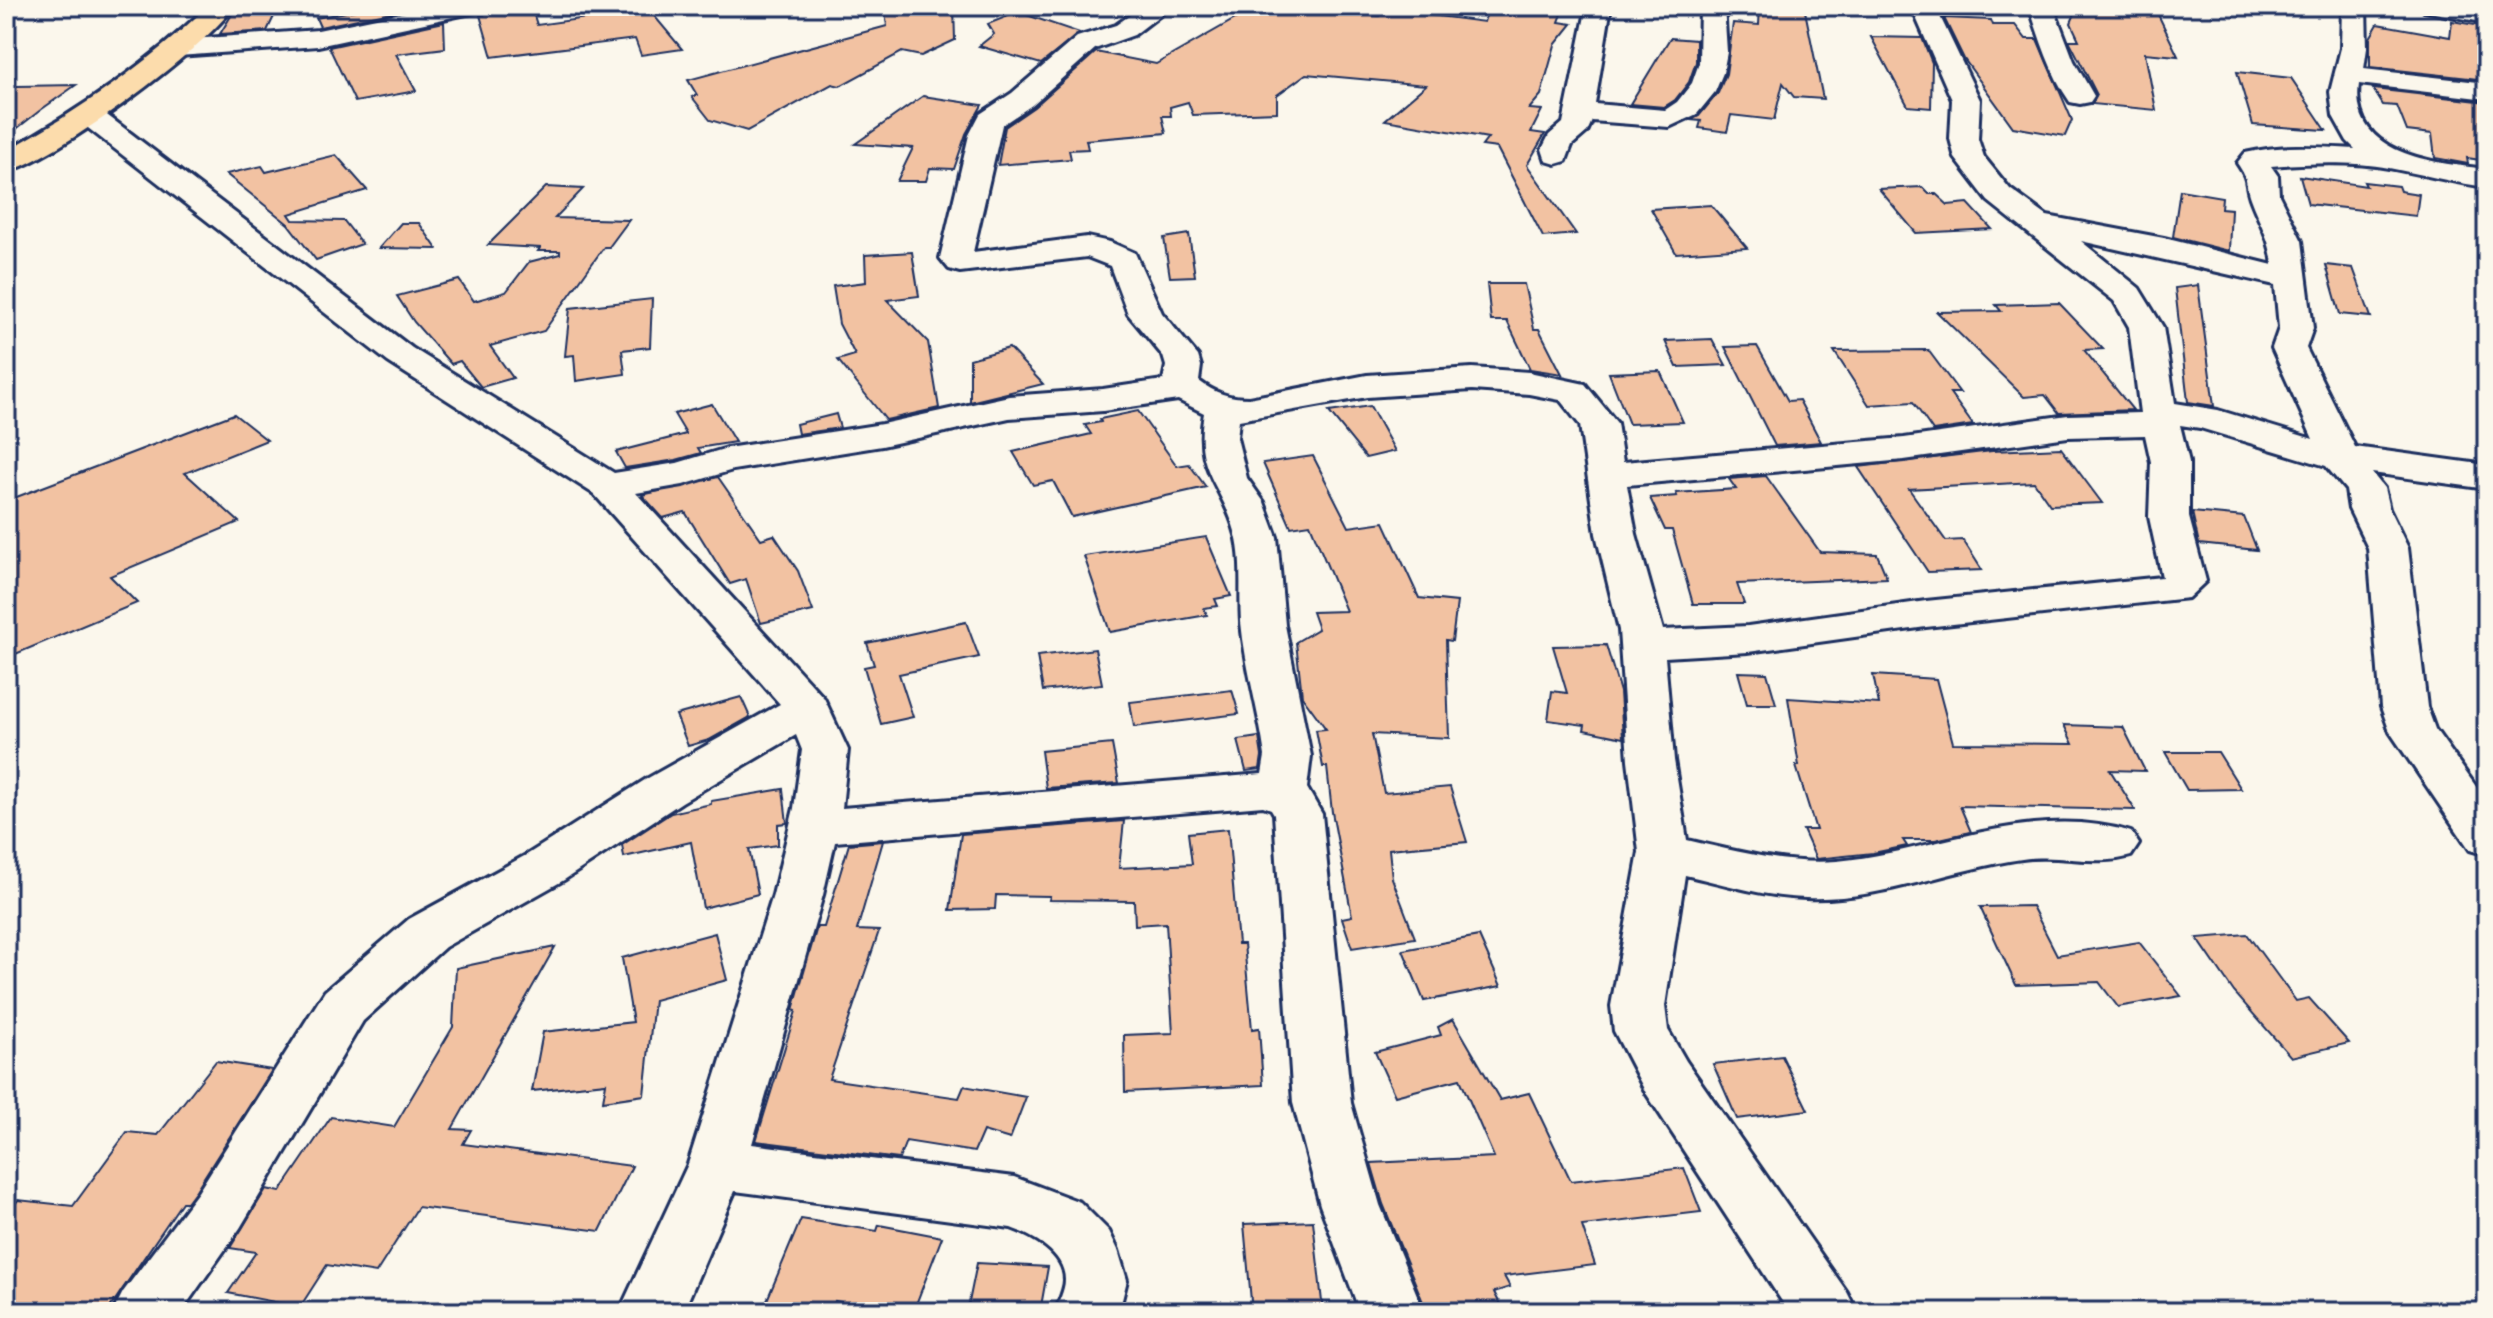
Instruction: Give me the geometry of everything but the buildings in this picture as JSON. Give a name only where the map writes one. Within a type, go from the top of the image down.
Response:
[{"type":"main road","points":[[6,163],[89,115],[178,48],[222,6]]},
{"type":"street","points":[[178,48],[318,38],[471,6]]},
{"type":"street","points":[[608,486],[683,473],[727,459],[927,426],[975,413],[1177,389],[1184,378],[1182,355],[1146,316],[1124,260],[1087,247],[974,262],[960,262],[956,258],[983,135],[990,120],[1022,99],[1086,43],[1125,30],[1160,6]]},
{"type":"street","points":[[1556,155],[1555,146],[1563,134],[1577,126],[1599,6]]},
{"type":"street","points":[[1579,111],[1669,119],[1683,114],[1699,96],[1714,53],[1712,6]]},
{"type":"street","points":[[1643,645],[1748,639],[1926,614],[2173,589],[2185,581],[2169,517],[2170,462],[2146,327],[2127,295],[2099,270],[1999,195],[1970,158],[1964,139],[1966,100],[1923,6]]},
{"type":"street","points":[[2041,6],[2061,61],[2080,96]]},
{"type":"street","points":[[2354,6],[2355,45],[2343,89],[2344,113],[2355,135],[2411,168],[2438,174],[2487,178]]},
{"type":"street","points":[[2433,6],[2487,15]]},
{"type":"street","points":[[2348,75],[2487,91]]},
{"type":"street","points":[[89,115],[400,355],[608,486],[808,708],[825,750],[814,827],[798,895],[717,1164],[651,1312]]},
{"type":"street","points":[[2392,159],[2300,155],[2255,159],[2252,163],[2263,176],[2264,195],[2286,241],[2296,328],[2289,348],[2344,465],[2365,488],[2369,509],[2388,548],[2404,707],[2413,732],[2487,838]]},
{"type":"street","points":[[2034,222],[2290,279]]},
{"type":"street","points":[[1180,384],[1198,398],[1223,408],[1249,409],[1367,386],[1472,379],[1529,383],[1572,392],[1598,423],[1616,534],[1641,630],[1651,760],[1664,852],[1638,1006],[1641,1031],[1666,1077],[1825,1312]]},
{"type":"street","points":[[1223,408],[1218,438],[1228,478],[1244,502],[1257,537],[1263,625],[1288,756],[1282,795]]},
{"type":"street","points":[[1607,475],[1904,449],[2068,426],[2160,417],[2205,418],[2343,458],[2487,477]]},
{"type":"street","points":[[145,1312],[219,1210],[344,1006],[427,933],[546,867],[665,790],[808,708]]},
{"type":"street","points":[[814,827],[1263,790],[1288,797],[1298,814],[1322,1103],[1350,1205],[1392,1312]]},
{"type":"street","points":[[1664,852],[1766,875],[1809,880],[1873,873],[2024,841],[2051,839],[2114,844]]},
{"type":"street","points":[[717,1164],[1014,1203],[1059,1220],[1087,1250],[1096,1280],[1087,1312]]}]
